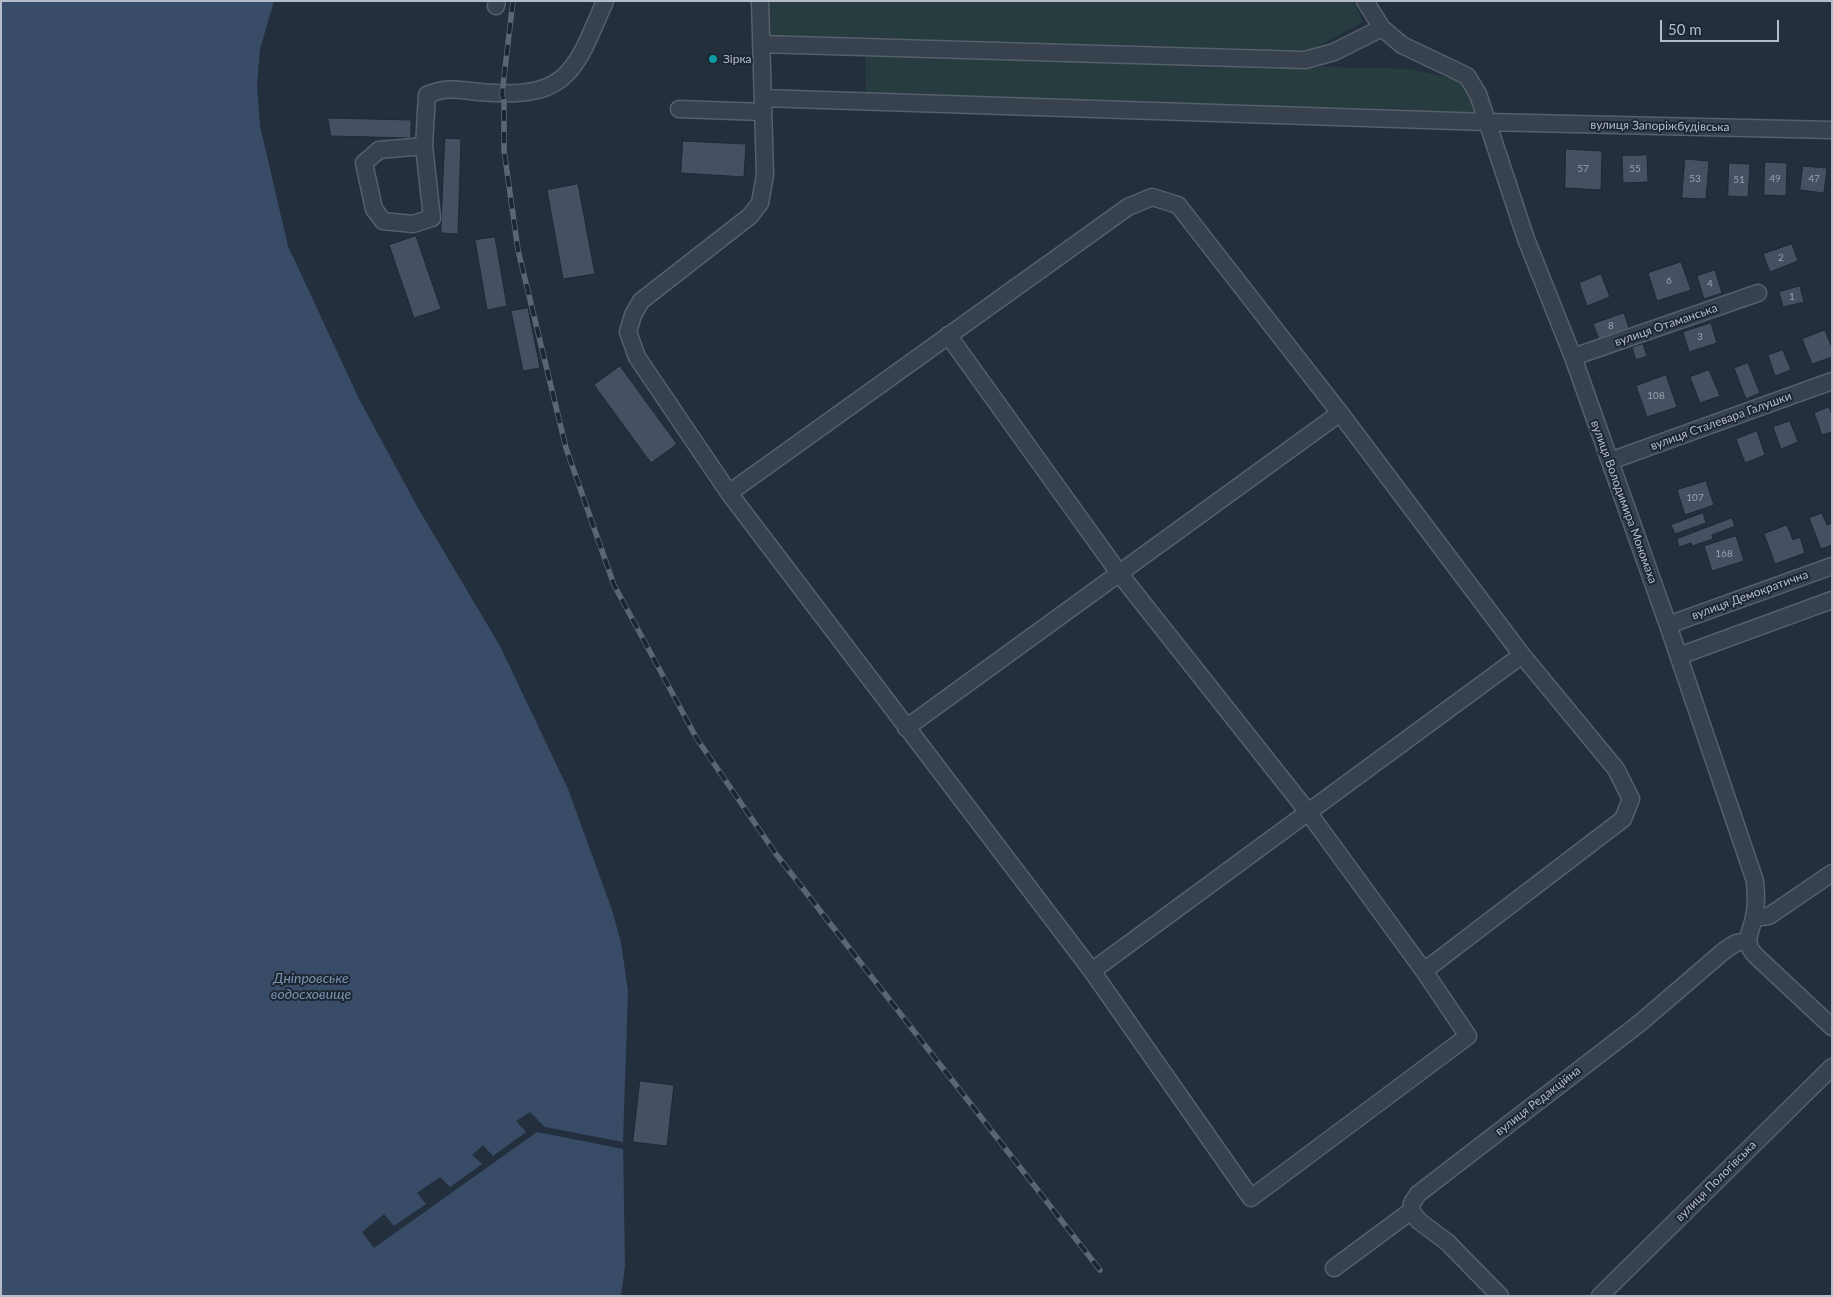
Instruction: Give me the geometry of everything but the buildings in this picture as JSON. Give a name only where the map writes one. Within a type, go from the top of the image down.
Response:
[{"type":"street","points":[[424,146],[379,150],[364,163],[374,209],[384,221],[414,224],[432,218],[424,146],[428,95],[442,88],[502,94],[534,92],[560,82],[576,65],[605,1]]},
{"type":"street","points":[[760,1],[765,175],[760,203],[750,216],[641,301],[633,315],[628,332],[638,357],[729,492],[906,728],[1092,970],[1252,1198],[1468,1036],[1424,971],[1308,812],[1119,573],[948,335]]},
{"type":"street","name":"вулиця Володимира Мономаха","points":[[1365,1],[1382,28],[1402,45],[1467,76],[1478,94],[1526,239],[1573,357],[1679,656],[1755,881],[1754,918],[1747,941]]},
{"type":"street","points":[[761,44],[1305,60],[1334,52],[1382,28]]},
{"type":"street","name":"вулиця Запоріжбудівська","points":[[679,109],[763,105],[1832,130]]},
{"type":"street","points":[[729,492],[1128,207],[1152,197],[1178,205],[1340,414],[1522,656],[1616,769],[1632,799],[1623,819],[1424,971]]},
{"type":"street","name":"вулиця Отаманська","points":[[1573,357],[1758,293]]},
{"type":"street","name":"вулиця Сталевара Галушки","points":[[1610,461],[1832,381]]},
{"type":"street","points":[[906,728],[1340,414]]},
{"type":"street","name":"вулиця Демократична","points":[[1668,625],[1832,566]]},
{"type":"street","points":[[1679,656],[1832,600]]},
{"type":"street","points":[[1092,970],[1522,656]]},
{"type":"street","points":[[1754,918],[1769,916],[1832,873]]},
{"type":"street","points":[[1747,941],[1751,951],[1832,1027]]},
{"type":"street","name":"вулиця Редакційна","points":[[1334,1268],[1411,1211],[1412,1203],[1418,1194],[1640,1023],[1725,950],[1736,943],[1747,941]]},
{"type":"street","name":"вулиця Пологівська","points":[[1600,1296],[1832,1067]]},
{"type":"street","points":[[1411,1211],[1419,1221],[1447,1242],[1500,1296]]},
{"type":"green space","points":[[766,1],[1354,1],[1363,22],[1309,51],[767,35]]},
{"type":"green space","points":[[865,55],[1412,69],[1461,81],[1479,116],[866,94]]},
{"type":"water","name":"Дніпровське водосховище","points":[[1,1],[274,1],[260,49],[257,85],[260,126],[288,246],[359,399],[418,508],[500,646],[568,789],[612,910],[621,943],[628,991],[623,1142],[625,1266],[621,1296],[1,1296]]},
{"type":"pier","points":[[530,1112],[545,1127],[623,1142],[623,1149],[537,1132],[374,1248],[362,1232],[384,1214],[394,1226],[426,1204],[417,1193],[440,1177],[450,1187],[482,1164],[472,1155],[483,1145],[493,1156],[526,1132],[516,1121]]},
{"type":"railway","points":[[513,1],[502,94],[504,102],[504,150],[518,250],[566,448],[614,585],[697,739],[776,854],[1100,1270]]},
{"type":"place","name":"Зірка","points":[[713,59]]}]
